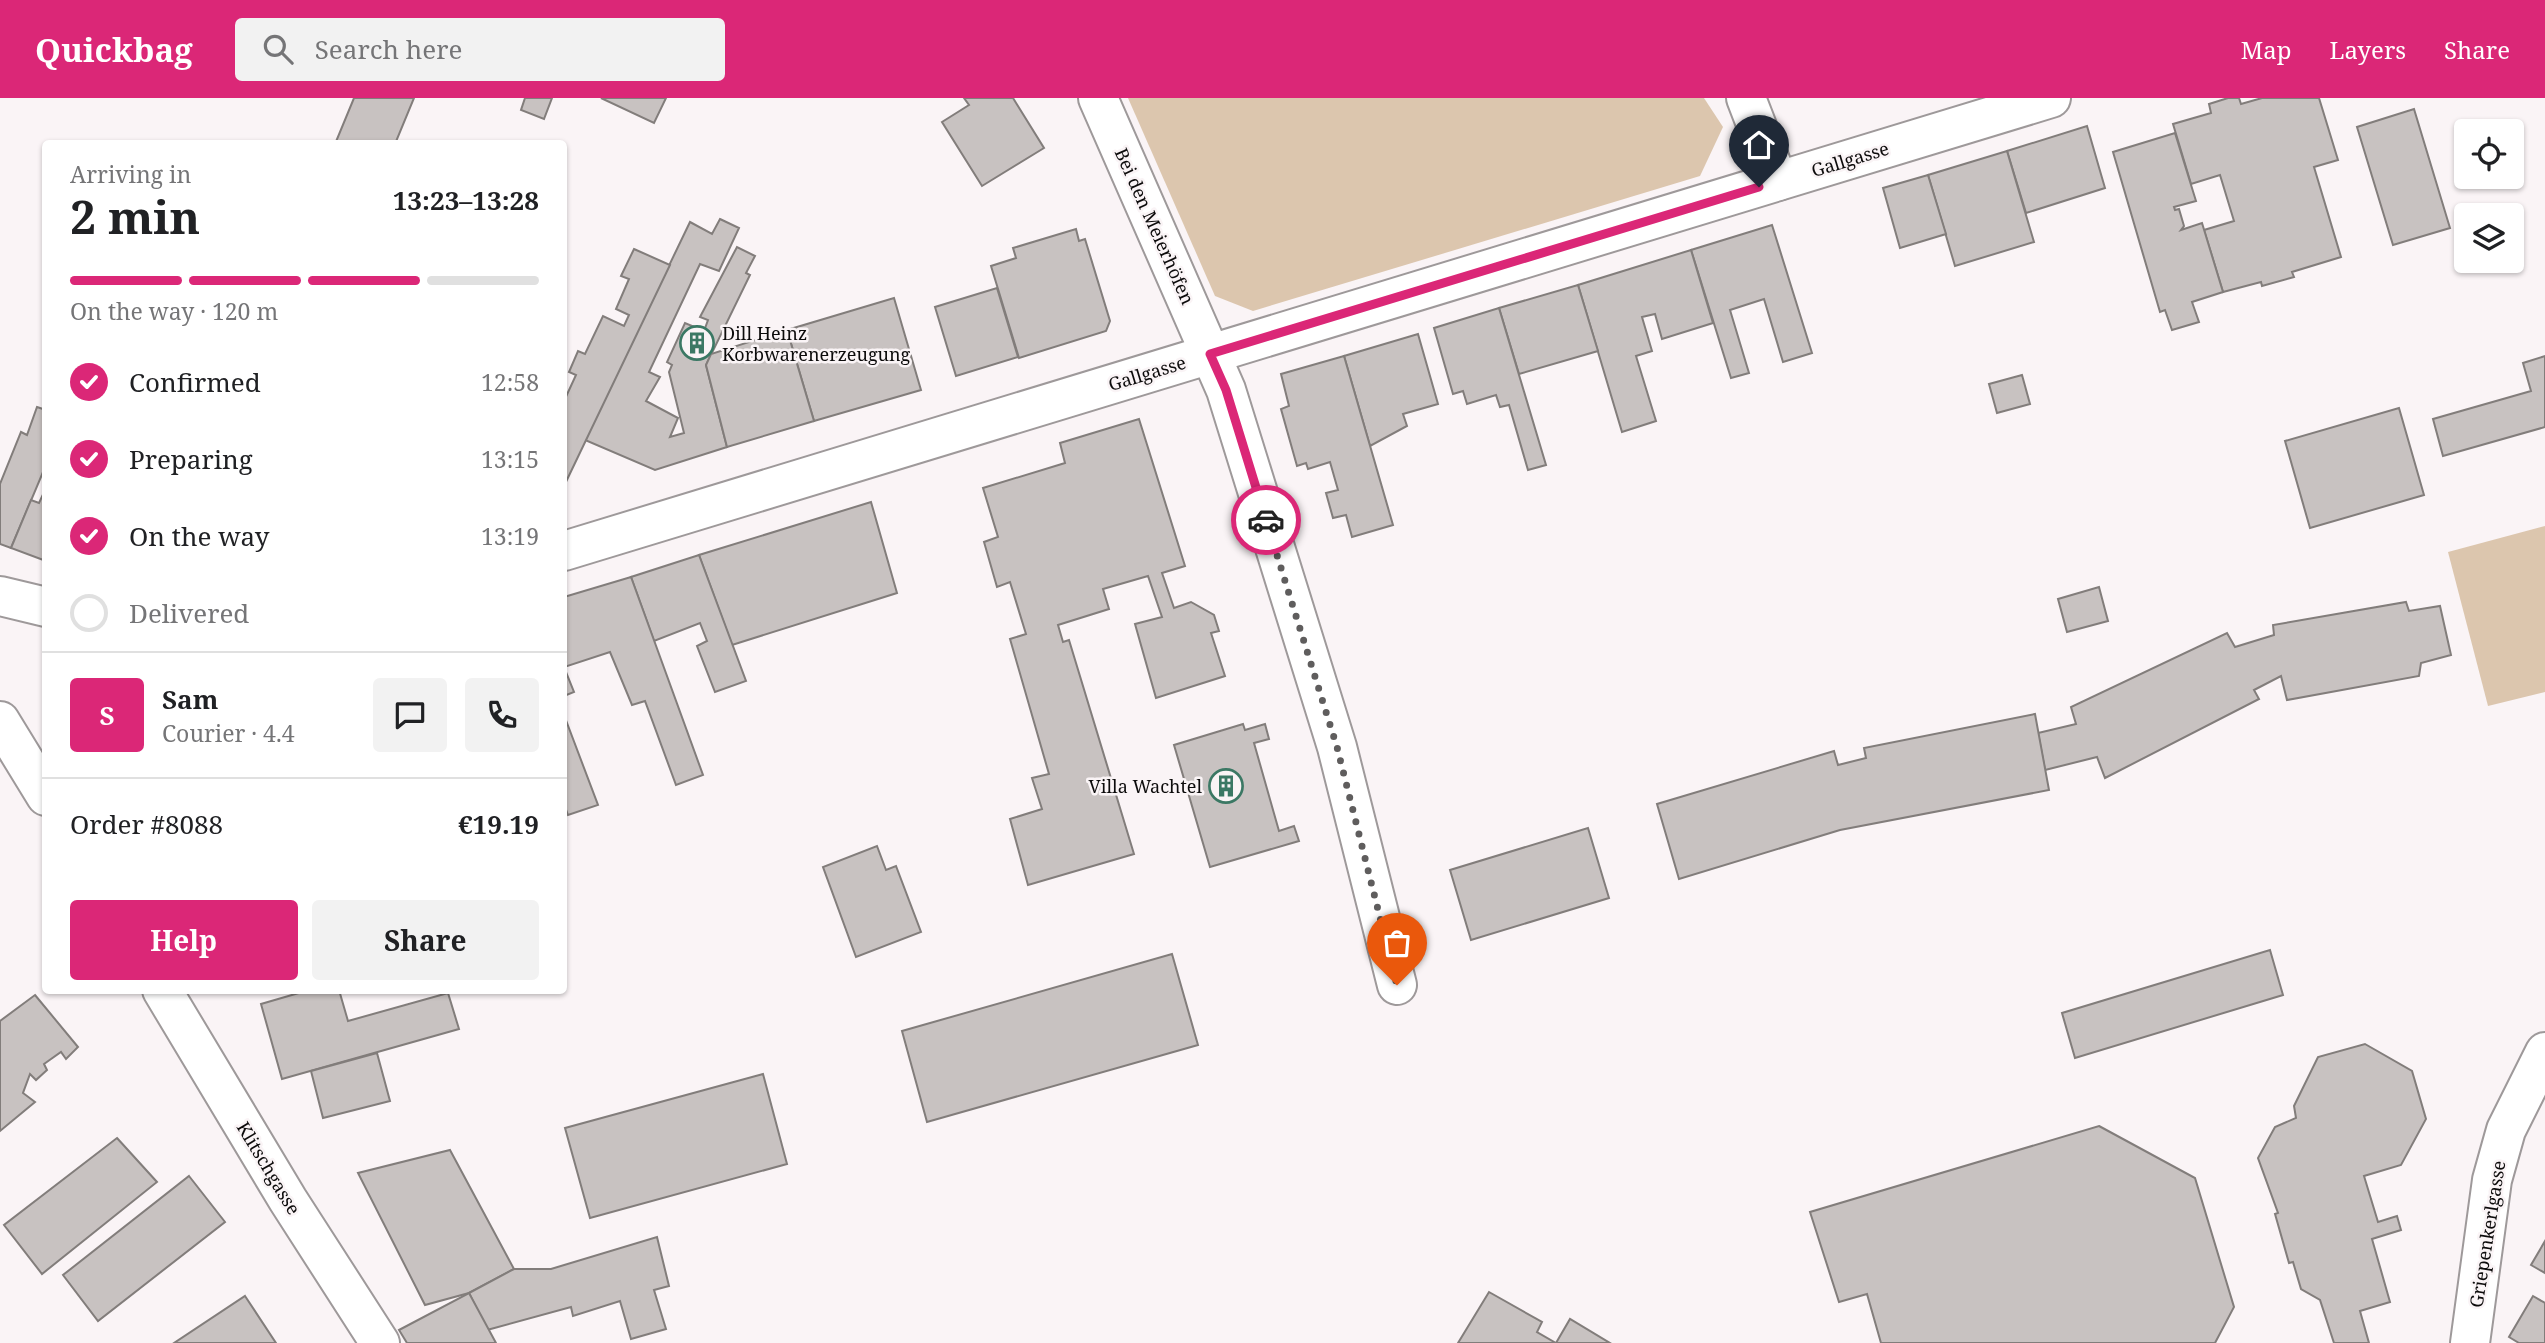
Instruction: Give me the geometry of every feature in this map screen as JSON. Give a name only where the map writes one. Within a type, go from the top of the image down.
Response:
[{"type":"street","name":"Bei den Meierhöfen","points":[[1098,98],[1226,390],[1337,747],[1397,985]]},
{"type":"street","points":[[1746,98],[1778,181]]},
{"type":"street","name":"Gallgasse","points":[[567,550],[2051,98]]},
{"type":"street","points":[[0,596],[42,606]]},
{"type":"street","points":[[0,721],[42,789]]},
{"type":"street","name":"Klitschgasse","points":[[164,994],[288,1200],[380,1343]]},
{"type":"street","name":"Griepenkerlgasse","points":[[2470,1343],[2492,1180],[2506,1130],[2545,1052]]},
{"type":"shaded area","points":[[1128,98],[1704,98],[1723,127],[1700,176],[1253,311],[1215,296]]},
{"type":"shaded area","points":[[2545,526],[2545,692],[2488,706],[2448,552]]},
{"type":"building","points":[[354,98],[414,98],[397,140],[337,140]]},
{"type":"building","points":[[525,98],[552,98],[544,119],[521,110]]},
{"type":"building","points":[[601,98],[666,98],[654,123]]},
{"type":"building","points":[[964,98],[1013,98],[1044,148],[982,186],[942,122],[969,105]]},
{"type":"building","points":[[2228,98],[2239,98],[2241,104],[2262,98],[2319,98],[2338,160],[2314,167],[2341,257],[2292,272],[2294,277],[2262,286],[2261,282],[2223,292],[2204,230],[2234,221],[2220,175],[2191,184],[2173,124],[2211,113],[2209,104]]},
{"type":"building","points":[[2414,109],[2450,228],[2393,245],[2357,127]]},
{"type":"building","points":[[2087,126],[2105,188],[2026,213],[2007,151]]},
{"type":"building","points":[[2175,133],[2196,201],[2174,207],[2175,210],[2179,209],[2184,226],[2181,230],[2202,223],[2223,292],[2192,302],[2199,322],[2172,330],[2165,310],[2160,312],[2113,152]]},
{"type":"building","points":[[2007,151],[2034,242],[1955,266],[1928,175]]},
{"type":"building","points":[[1928,175],[1946,234],[1900,248],[1883,188]]},
{"type":"building","name":"Dill Heinz Korbwarenerzeugung","points":[[720,219],[739,228],[719,271],[700,264],[649,372],[660,377],[646,401],[678,418],[670,437],[684,433],[669,372],[672,365],[667,362],[685,323],[704,331],[708,320],[700,317],[737,247],[755,256],[746,273],[750,275],[706,365],[727,447],[655,470],[585,440],[690,222],[712,234]]},
{"type":"building","points":[[1772,225],[1812,353],[1783,362],[1764,299],[1730,310],[1749,373],[1731,378],[1691,250]]},
{"type":"building","points":[[1076,229],[1079,241],[1085,239],[1110,321],[1106,331],[1019,358],[991,266],[1016,258],[1013,248]]},
{"type":"building","points":[[634,249],[670,265],[567,480],[567,394],[576,375],[569,372],[578,351],[585,354],[603,316],[624,326],[629,315],[616,309],[629,279],[621,276]]},
{"type":"building","points":[[1691,250],[1713,323],[1662,339],[1655,314],[1642,317],[1652,351],[1636,356],[1656,421],[1622,432],[1578,285]]},
{"type":"building","points":[[1578,285],[1598,351],[1519,374],[1499,308]]},
{"type":"building","points":[[997,288],[1018,357],[956,376],[935,307]]},
{"type":"building","points":[[894,298],[921,390],[814,421],[787,330]]},
{"type":"building","points":[[1499,308],[1546,465],[1528,470],[1509,405],[1500,407],[1496,395],[1467,404],[1463,391],[1453,394],[1434,328]]},
{"type":"building","points":[[787,330],[814,421],[727,447],[706,365],[711,354]]},
{"type":"building","points":[[1418,334],[1438,404],[1403,414],[1407,426],[1370,446],[1344,356]]},
{"type":"building","points":[[1344,356],[1393,525],[1352,537],[1346,515],[1333,518],[1326,493],[1338,490],[1330,462],[1308,469],[1306,463],[1297,466],[1281,409],[1289,406],[1281,374]]},
{"type":"building","points":[[2545,356],[2545,427],[2443,456],[2433,419],[2531,391],[2523,363]]},
{"type":"building","points":[[2022,375],[2030,404],[1997,413],[1989,384]]},
{"type":"building","points":[[37,407],[42,409],[42,474],[11,548],[0,544],[0,484],[21,432],[27,435]]},
{"type":"building","points":[[2399,408],[2424,495],[2310,528],[2285,441]]},
{"type":"building","points":[[1139,419],[1185,566],[1162,573],[1174,608],[1191,602],[1214,615],[1219,631],[1211,633],[1225,676],[1156,698],[1135,624],[1162,617],[1148,576],[1103,589],[1109,609],[1058,625],[1063,642],[1069,640],[1134,854],[1028,885],[1010,819],[1042,809],[1032,778],[1049,774],[1010,639],[1026,634],[1010,582],[997,587],[984,542],[998,537],[983,488],[1065,463],[1060,443]]},
{"type":"building","points":[[42,497],[42,560],[11,548],[31,500],[39,503]]},
{"type":"building","points":[[871,502],[897,593],[732,645],[699,555]]},
{"type":"building","points":[[699,555],[746,681],[715,692],[697,646],[707,641],[700,623],[654,641],[631,577]]},
{"type":"building","points":[[631,577],[703,775],[676,785],[645,701],[632,705],[610,652],[567,666],[567,596]]},
{"type":"building","points":[[2099,587],[2108,621],[2067,632],[2058,599]]},
{"type":"building","points":[[2406,602],[2409,611],[2440,606],[2451,655],[2421,663],[2419,676],[2287,700],[2281,676],[2254,690],[2259,699],[2105,778],[2097,757],[2045,770],[2038,733],[2076,724],[2071,707],[2227,633],[2235,647],[2274,635],[2273,625]]},
{"type":"building","points":[[567,674],[574,692],[567,695]]},
{"type":"building","points":[[2035,714],[2049,790],[1840,830],[1679,879],[1657,804],[1834,751],[1838,765],[1866,758],[1864,748]]},
{"type":"building","points":[[567,723],[598,805],[568,815],[567,812]]},
{"type":"building","name":"Villa Wachtel","points":[[1243,724],[1245,730],[1265,724],[1269,739],[1254,743],[1279,831],[1294,826],[1299,841],[1210,867],[1174,745]]},
{"type":"building","points":[[1588,828],[1609,898],[1471,940],[1450,870]]},
{"type":"building","points":[[877,846],[886,870],[896,866],[921,932],[856,957],[823,867]]},
{"type":"building","points":[[2270,950],[2283,995],[2075,1058],[2062,1013]]},
{"type":"building","points":[[1172,954],[1198,1045],[927,1122],[902,1031]]},
{"type":"building","points":[[295,994],[340,994],[348,1021],[448,994],[459,1029],[282,1079],[261,1004]]},
{"type":"building","points":[[35,995],[78,1047],[66,1059],[61,1052],[44,1064],[47,1070],[36,1080],[30,1074],[23,1093],[35,1102],[0,1131],[0,1021]]},
{"type":"building","points":[[2365,1044],[2412,1071],[2426,1119],[2401,1165],[2364,1176],[2378,1222],[2397,1216],[2401,1230],[2372,1239],[2390,1302],[2360,1311],[2369,1343],[2334,1343],[2320,1300],[2301,1289],[2293,1262],[2289,1263],[2275,1214],[2278,1213],[2258,1158],[2275,1127],[2296,1118],[2294,1106],[2318,1057]]},
{"type":"building","points":[[377,1053],[390,1101],[323,1118],[311,1071]]},
{"type":"building","points":[[763,1074],[787,1164],[590,1218],[565,1128]]},
{"type":"building","points":[[2099,1126],[2195,1178],[2234,1307],[2215,1343],[1881,1343],[1867,1294],[1839,1302],[1810,1212]]},
{"type":"building","points":[[117,1138],[157,1182],[42,1274],[4,1225]]},
{"type":"building","points":[[450,1150],[514,1269],[469,1293],[425,1305],[358,1173]]},
{"type":"building","points":[[189,1176],[225,1222],[98,1321],[63,1275]]},
{"type":"building","points":[[657,1237],[669,1286],[654,1290],[666,1329],[631,1339],[620,1301],[573,1316],[571,1307],[487,1330],[469,1293],[514,1269],[551,1269]]},
{"type":"building","points":[[2545,1241],[2545,1273],[2531,1265]]},
{"type":"building","points":[[1489,1292],[1542,1322],[1537,1332],[1556,1343],[1458,1343]]},
{"type":"building","points":[[469,1293],[496,1343],[407,1343],[399,1330]]},
{"type":"building","points":[[245,1296],[276,1343],[174,1343]]},
{"type":"building","points":[[2533,1296],[2545,1303],[2545,1343],[2519,1343],[2509,1337]]},
{"type":"building","points":[[1570,1319],[1610,1343],[1556,1343]]},
{"type":"way so far","points":[[1266,520],[1337,747],[1397,985]]},
{"type":"place","name":"Dill Heinz Korbwarenerzeugung","points":[[697,343]]},
{"type":"place","name":"Villa Wachtel","points":[[1226,786]]},
{"type":"route","points":[[1266,520],[1226,390],[1210,354],[1759,187]]}]
